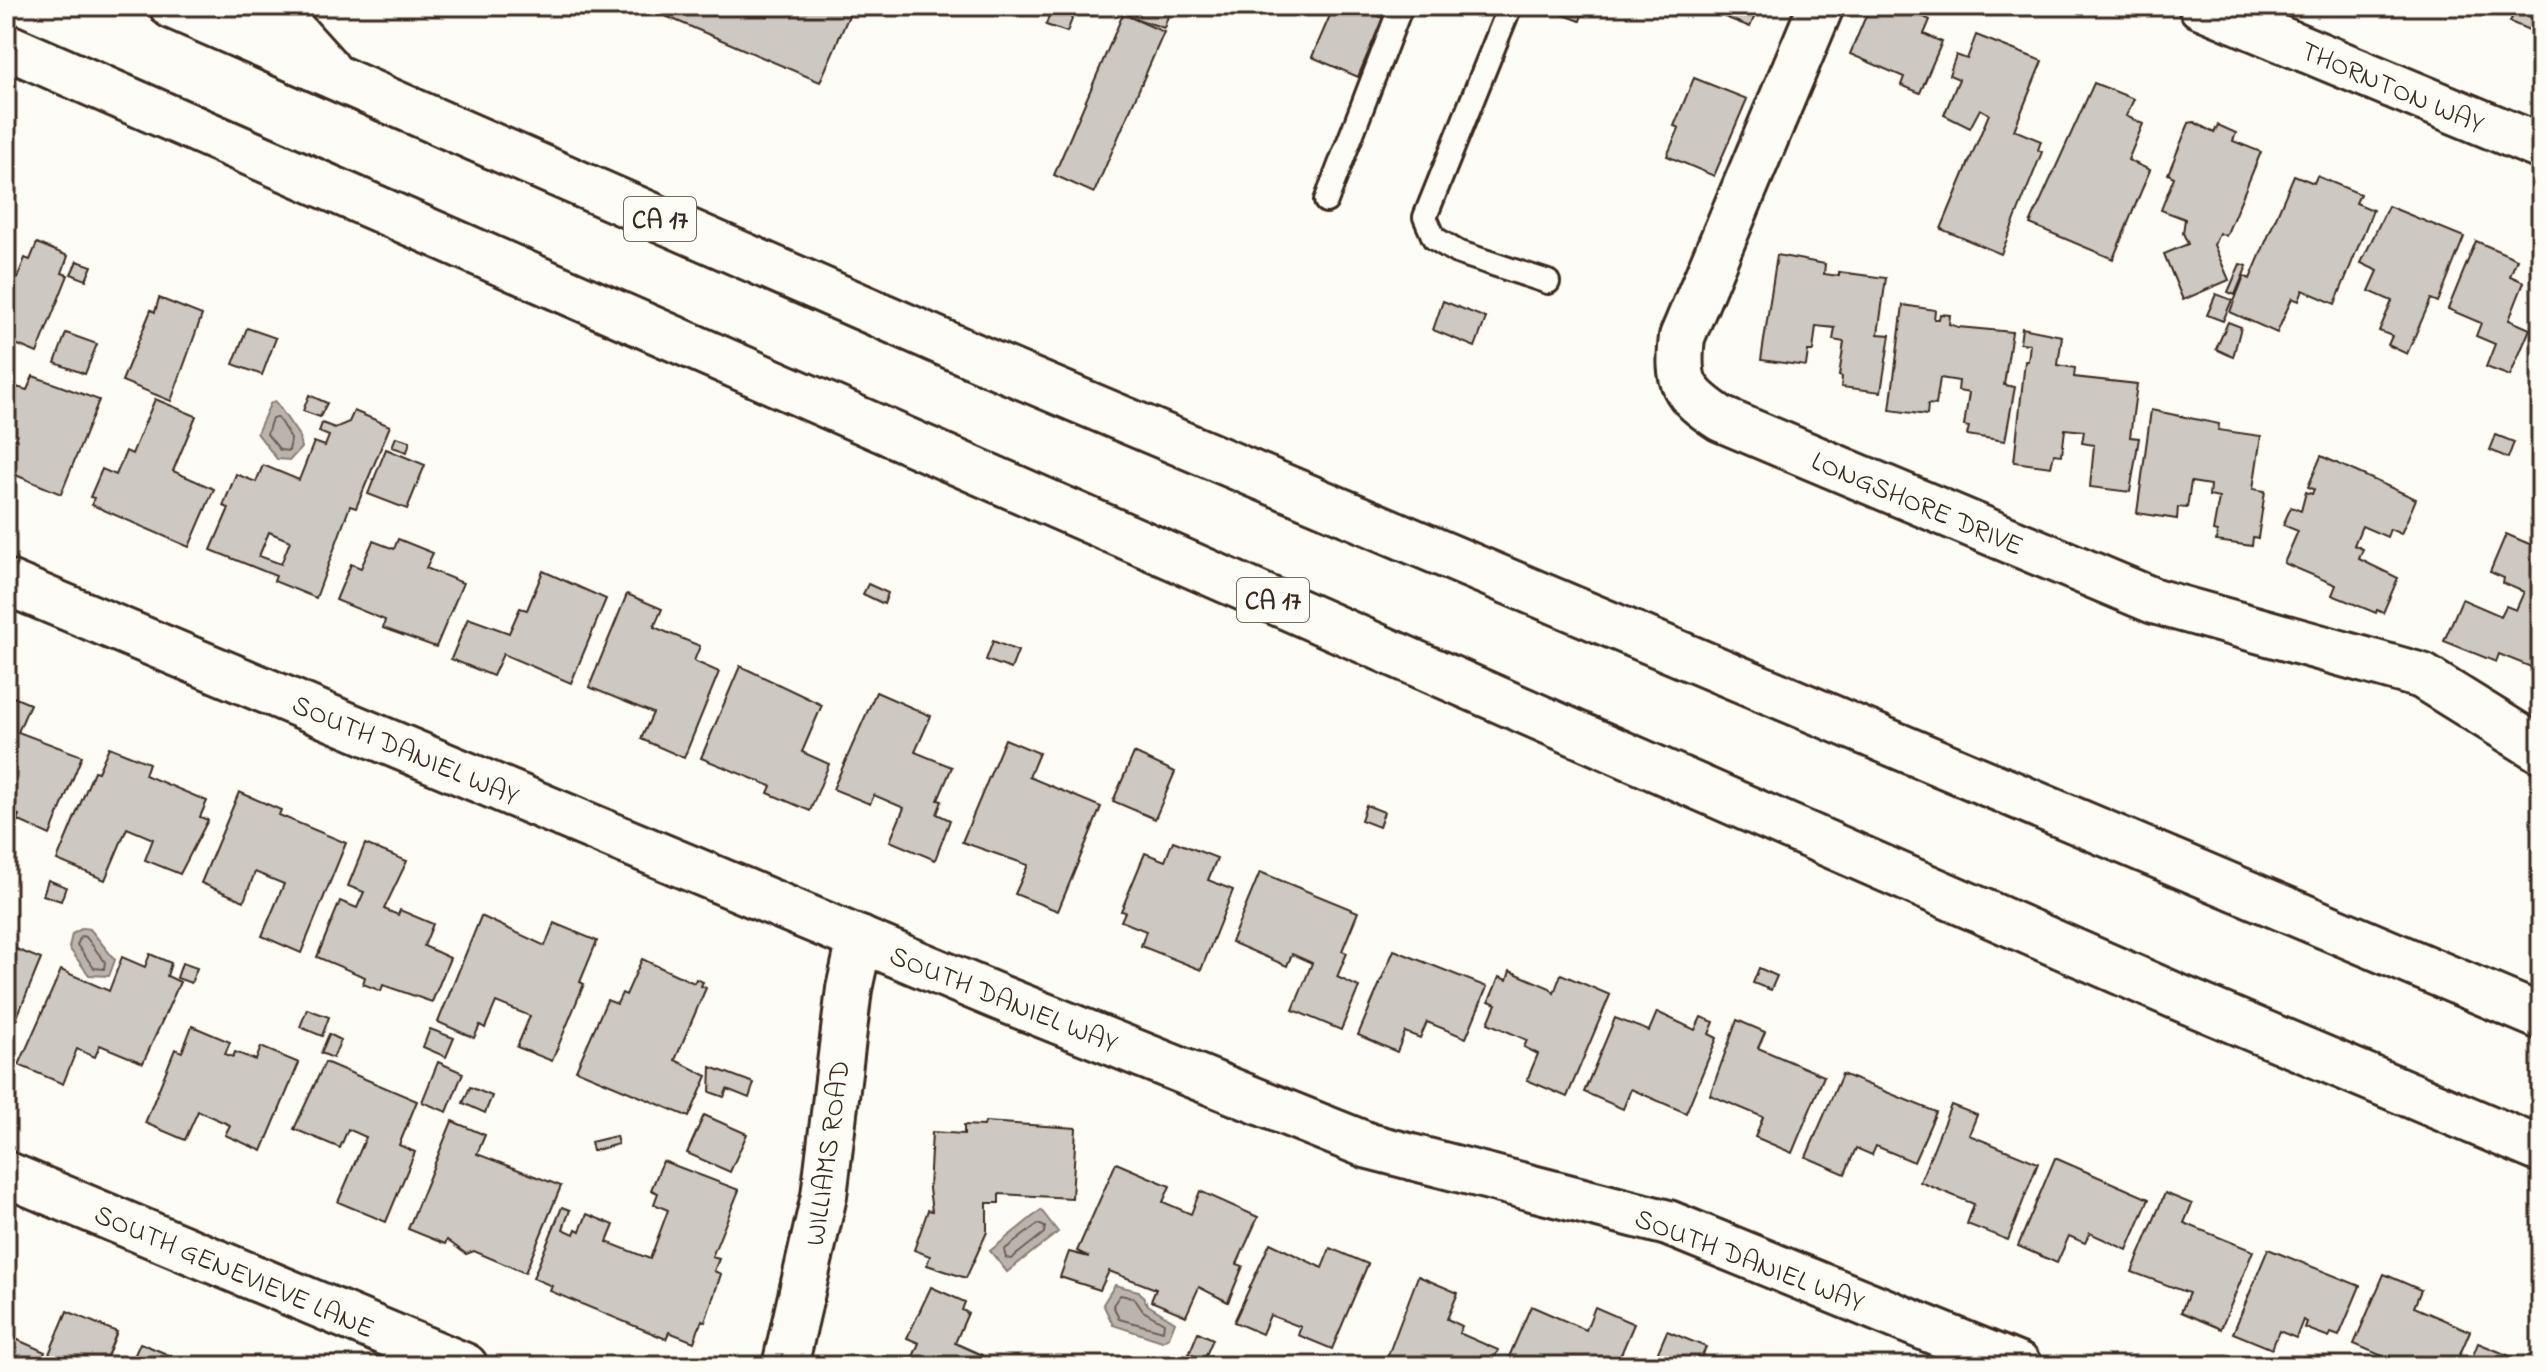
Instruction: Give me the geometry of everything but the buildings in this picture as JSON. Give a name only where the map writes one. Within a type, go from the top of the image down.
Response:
[{"type":"main road","name":"CA 17","points":[[172,6],[983,360],[2541,1017]]},
{"type":"main road","points":[[271,6],[336,78]]},
{"type":"main road","name":"LONGSHORE DRIVE","points":[[1821,6],[1682,337],[1678,371],[1694,401],[1721,419],[2154,601],[2422,676],[2541,750]]},
{"type":"main road","name":"THORNTON WAY","points":[[2201,6],[2541,147]]},
{"type":"main road","name":"CA 17","points":[[6,46],[2178,997],[2541,1150]]},
{"type":"main road","name":"SOUTH DANIEL WAY","points":[[6,582],[860,939],[1369,1146],[1668,1223],[2019,1366]]},
{"type":"main road","name":"WILLIAMS ROAD","points":[[785,1366],[824,1196],[849,989],[860,939]]},
{"type":"main road","name":"SOUTH GENEVIEVE LANE","points":[[6,1174],[465,1366]]},
{"type":"lane","points":[[1326,201],[1401,6]]},
{"type":"lane","points":[[1510,6],[1425,217],[1434,238],[1457,252],[1548,282]]},
{"type":"water","points":[[275,401],[299,436],[301,448],[290,460],[277,459],[257,433],[270,404]]},
{"type":"water","points":[[83,928],[90,929],[115,960],[109,976],[89,975],[69,948],[72,934]]},
{"type":"water","points":[[1041,1210],[1058,1232],[1007,1272],[990,1251]]},
{"type":"water","points":[[1115,1285],[1139,1291],[1148,1305],[1175,1322],[1169,1337],[1162,1341],[1113,1325],[1103,1304]]}]
